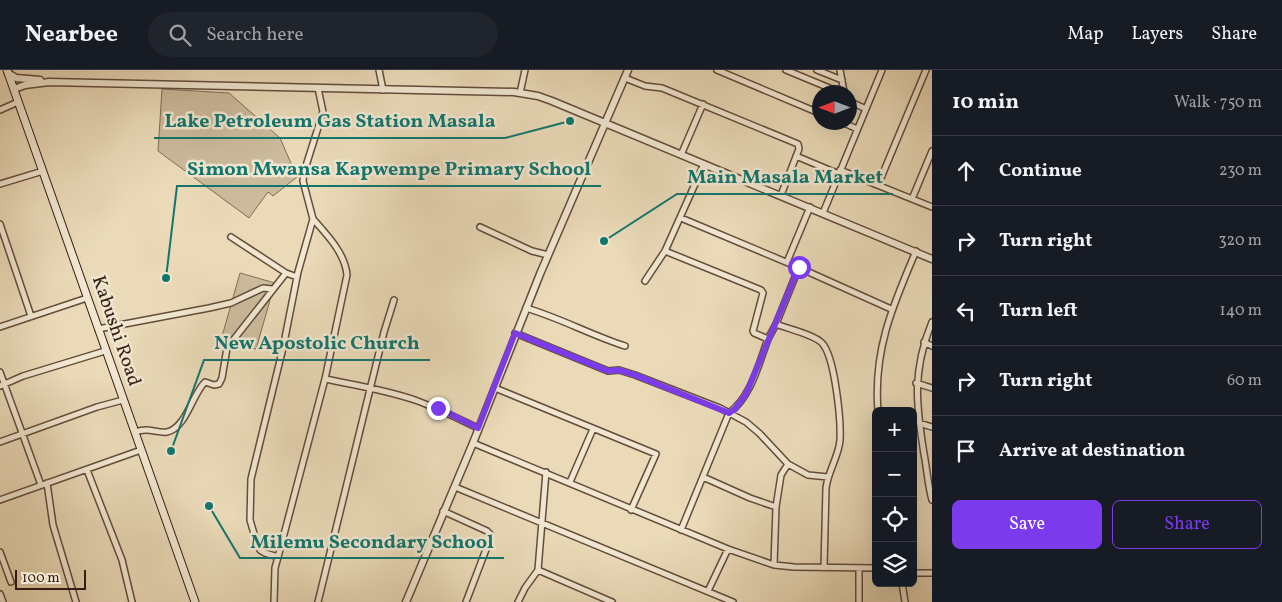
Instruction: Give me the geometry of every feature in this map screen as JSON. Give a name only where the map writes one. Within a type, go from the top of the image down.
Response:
[{"type":"main road","name":"Kabushi Road","points":[[7,71],[195,602]]},
{"type":"street","points":[[379,70],[383,90]]},
{"type":"street","points":[[520,93],[525,70]]},
{"type":"street","points":[[406,602],[473,443],[515,333],[628,70]]},
{"type":"street","points":[[718,70],[812,110]]},
{"type":"street","points":[[786,70],[821,85]]},
{"type":"street","points":[[817,70],[842,80]]},
{"type":"street","points":[[840,70],[843,85]]},
{"type":"street","points":[[857,129],[882,70]]},
{"type":"street","points":[[878,185],[926,70]]},
{"type":"street","points":[[7,71],[16,78],[49,82],[520,93],[538,96],[823,212],[932,259]]},
{"type":"street","points":[[624,78],[645,86],[662,88],[795,143],[799,146],[781,195]]},
{"type":"street","points":[[14,89],[25,85],[49,82]]},
{"type":"street","points":[[278,557],[260,550],[257,544],[250,520],[251,480],[312,219],[303,181],[304,172],[323,112],[318,88]]},
{"type":"street","points":[[0,110],[18,102]]},
{"type":"street","points":[[681,155],[703,104]]},
{"type":"street","points":[[857,104],[866,108]]},
{"type":"street","points":[[823,212],[857,130]]},
{"type":"street","points":[[912,199],[932,151]]},
{"type":"street","points":[[796,156],[878,185],[932,207]]},
{"type":"street","points":[[645,281],[665,251],[704,164]]},
{"type":"street","points":[[0,184],[43,171]]},
{"type":"street","points":[[787,262],[810,207]]},
{"type":"street","points":[[681,218],[799,267],[891,309]]},
{"type":"street","points":[[274,602],[278,557],[325,379],[346,275],[343,258],[327,235],[312,219]]},
{"type":"street","points":[[0,224],[31,316]]},
{"type":"street","points":[[480,227],[532,251],[548,255]]},
{"type":"street","points":[[231,236],[286,273],[297,277]]},
{"type":"street","points":[[665,251],[761,290],[762,301],[754,333],[768,339]]},
{"type":"street","points":[[878,407],[877,370],[883,335],[891,309],[916,251]]},
{"type":"street","points":[[681,530],[729,413],[735,409],[746,394],[799,267]]},
{"type":"street","points":[[134,432],[145,430],[167,432],[178,426],[192,405],[200,387],[205,382],[214,385],[219,384],[222,378],[227,348],[286,273]]},
{"type":"street","points":[[98,329],[210,308],[230,303],[264,288],[272,289]]},
{"type":"street","points":[[0,327],[87,298]]},
{"type":"street","points":[[318,602],[384,332],[394,300]]},
{"type":"street","points":[[526,308],[571,323],[608,341],[625,346]]},
{"type":"street","points":[[917,407],[916,383],[919,362],[932,322]]},
{"type":"street","points":[[776,324],[814,337],[821,342],[829,355],[837,395],[840,441],[828,477],[825,511],[824,568]]},
{"type":"street","points":[[515,333],[608,371],[619,370],[635,375],[729,413],[746,422],[759,433],[788,464],[808,475],[828,477]]},
{"type":"street","points":[[924,342],[932,346]]},
{"type":"street","points":[[2,385],[40,370],[105,351]]},
{"type":"street","points":[[0,372],[2,385],[41,485]]},
{"type":"street","points":[[325,379],[371,388],[438,408],[478,428]]},
{"type":"street","points":[[916,383],[932,388]]},
{"type":"street","points":[[494,388],[656,454],[632,510]]},
{"type":"street","points":[[0,442],[97,407],[123,400]]},
{"type":"street","points":[[917,419],[932,427]]},
{"type":"street","points":[[917,419],[932,500]]},
{"type":"street","points":[[570,482],[593,429]]},
{"type":"street","points":[[473,443],[681,530],[774,565],[872,568]]},
{"type":"street","points":[[0,500],[141,450]]},
{"type":"street","points":[[774,565],[776,507],[781,475],[788,464]]},
{"type":"street","points":[[86,470],[122,560],[132,602]]},
{"type":"street","points":[[518,602],[538,570],[546,472]]},
{"type":"street","points":[[703,477],[750,498],[776,507]]},
{"type":"street","points":[[47,483],[54,525],[76,602]]},
{"type":"street","points":[[455,487],[734,602]]},
{"type":"street","points":[[443,511],[490,534],[490,539],[466,602]]},
{"type":"street","points":[[708,591],[728,549]]},
{"type":"street","points":[[0,552],[11,582]]},
{"type":"street","points":[[859,568],[859,602]]},
{"type":"street","points":[[538,570],[612,602]]},
{"type":"street","points":[[917,573],[931,572]]},
{"type":"street","points":[[903,587],[905,602]]},
{"type":"street","points":[[0,594],[3,602]]},
{"type":"shaded area","points":[[162,89],[229,93],[280,138],[297,177],[273,196],[268,192],[249,218],[158,151]]},
{"type":"shaded area","points":[[240,273],[275,283],[256,349],[221,340]]},
{"type":"place","name":"Lake Petroleum Gas Station Masala","points":[[570,121]]},
{"type":"place","name":"Main Masala Market","points":[[604,241]]},
{"type":"place","name":"Simon Mwansa Kapwempe Primary School","points":[[166,278]]},
{"type":"place","name":"New Apostolic Church","points":[[171,451]]},
{"type":"place","name":"Milemu Secondary School","points":[[209,506]]},
{"type":"route","points":[[438,408],[478,428],[515,333],[608,371],[619,370],[635,375],[729,413],[735,409],[746,394],[799,267]]}]
